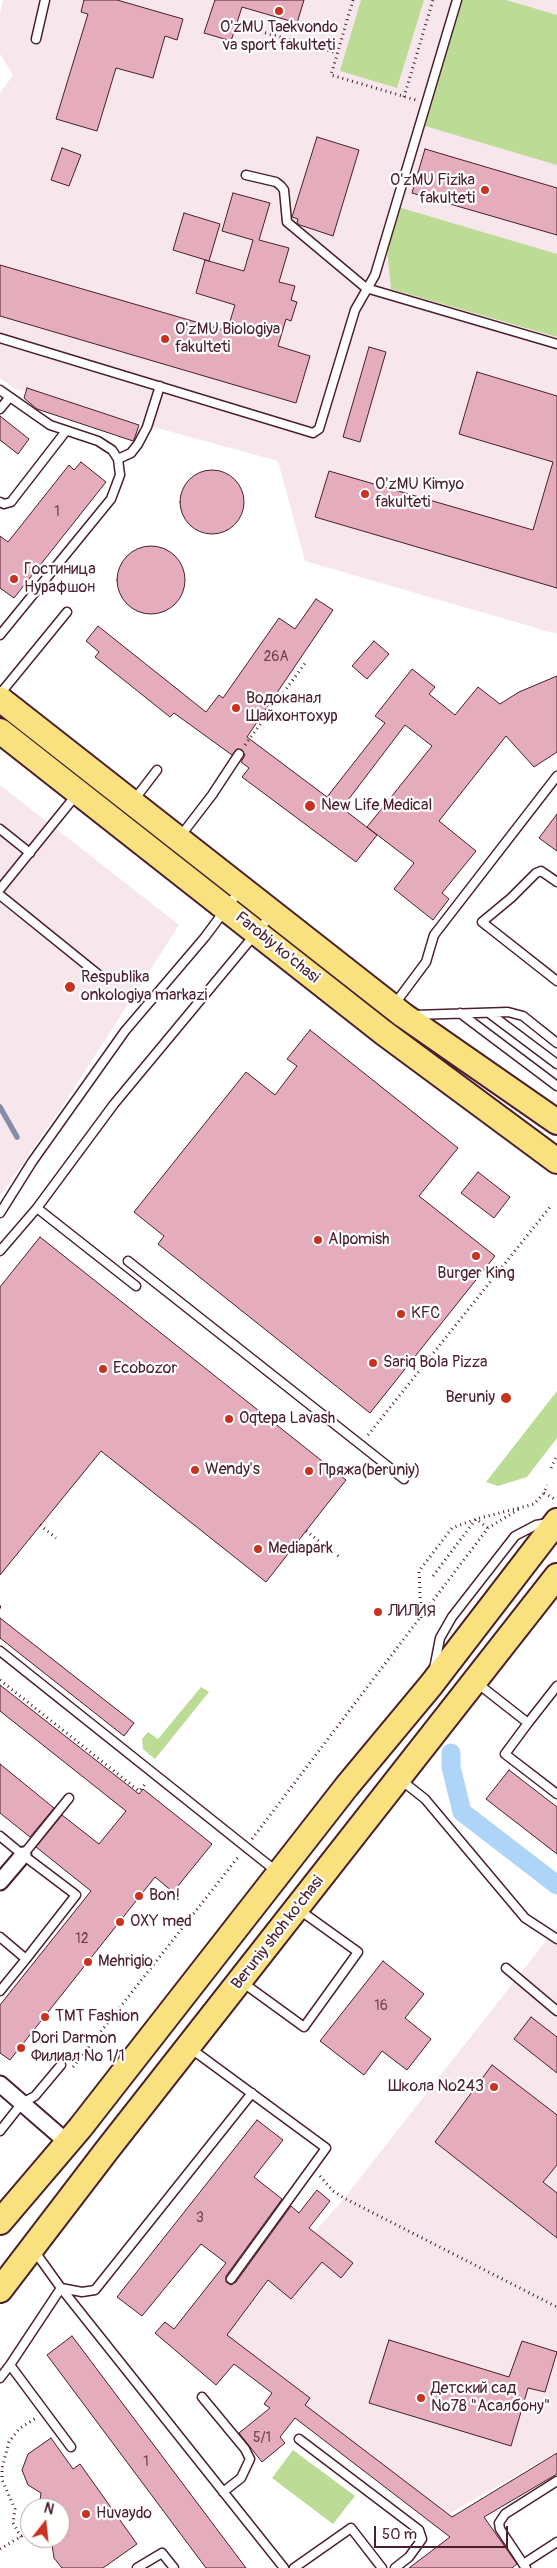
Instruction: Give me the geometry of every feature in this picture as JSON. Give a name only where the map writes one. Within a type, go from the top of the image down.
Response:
[{"type":"main road","name":"Farobiy ko'chasi","points":[[0,699],[398,1011],[557,1122]]},
{"type":"main road","name":"Farobiy ko'chasi","points":[[0,731],[384,1033],[557,1161]]},
{"type":"main road","points":[[0,2222],[68,2143],[430,1685],[557,1514]]},
{"type":"main road","name":"Beruniy shoh ko'chasi","points":[[0,2290],[557,1576]]},
{"type":"main road","points":[[68,2143],[127,2125]]},
{"type":"main road","points":[[60,2211],[68,2143]]},
{"type":"street","points":[[0,1882],[24,1855]]},
{"type":"street","points":[[0,2084],[68,2143]]},
{"type":"lane","points":[[36,39],[46,0]]},
{"type":"lane","points":[[0,338],[313,433],[320,426],[354,310],[375,275],[457,0]]},
{"type":"lane","points":[[246,175],[276,182],[281,186],[284,190],[287,222],[366,288],[557,344]]},
{"type":"lane","points":[[118,459],[131,453],[138,444],[147,427],[160,386]]},
{"type":"lane","points":[[0,390],[36,417],[66,431],[98,441],[112,450],[118,459],[120,475],[110,499],[0,635]]},
{"type":"lane","points":[[0,409],[9,398]]},
{"type":"lane","points":[[0,502],[4,504],[11,502],[66,431]]},
{"type":"lane","points":[[0,694],[67,612]]},
{"type":"lane","points":[[178,839],[212,795],[239,754]]},
{"type":"lane","points":[[132,803],[157,770]]},
{"type":"lane","points":[[557,776],[434,934],[426,962],[398,1011],[508,1012],[523,1016],[557,1043]]},
{"type":"lane","points":[[0,889],[78,792]]},
{"type":"lane","points":[[0,829],[30,853]]},
{"type":"lane","points":[[557,882],[540,871],[482,922],[557,981]]},
{"type":"lane","points":[[0,1213],[32,1162],[125,1031],[241,889]]},
{"type":"lane","points":[[0,895],[99,975]]},
{"type":"lane","points":[[0,1251],[37,1208],[114,1104],[272,914]]},
{"type":"lane","points":[[489,1012],[557,1064]]},
{"type":"lane","points":[[460,1013],[557,1086]]},
{"type":"lane","points":[[37,1208],[136,1286]]},
{"type":"lane","points":[[128,1261],[404,1479]]},
{"type":"lane","points":[[0,1651],[280,1874]]},
{"type":"lane","points":[[475,1682],[528,1723]]},
{"type":"lane","points":[[557,1686],[505,1754],[557,1794]]},
{"type":"lane","points":[[399,1778],[425,1799],[525,1918],[557,1939]]},
{"type":"lane","points":[[24,1855],[69,1798]]},
{"type":"lane","points":[[0,1836],[76,1895],[0,1990]]},
{"type":"lane","points":[[240,1981],[304,2027],[358,1952],[297,1908]]},
{"type":"lane","points":[[0,1937],[26,1958]]},
{"type":"lane","points":[[506,1968],[557,2011]]},
{"type":"lane","points":[[188,2047],[326,2148],[231,2279]]},
{"type":"lane","points":[[0,2131],[22,2103],[35,2096],[61,2065]]},
{"type":"lane","points":[[61,2288],[82,2292],[95,2290],[252,2094]]},
{"type":"lane","points":[[32,2248],[61,2288],[284,2568]]},
{"type":"lane","points":[[0,2378],[61,2288]]},
{"type":"lane","points":[[10,2365],[71,2447]]},
{"type":"lane","points":[[202,2396],[245,2449],[250,2459],[241,2478],[224,2492]]},
{"type":"lane","points":[[299,2438],[419,2530],[422,2539],[409,2557],[395,2568]]},
{"type":"lane","points":[[557,2480],[501,2518],[500,2529],[525,2566],[557,2542]]},
{"type":"lane","points":[[294,2568],[351,2528],[382,2568]]},
{"type":"lane","points":[[137,2568],[162,2553],[174,2568]]},
{"type":"path","points":[[353,0],[331,75],[426,103]]},
{"type":"path","points":[[404,97],[433,0]]},
{"type":"path","points":[[241,26],[337,53]]},
{"type":"path","points":[[239,754],[306,662]]},
{"type":"path","points":[[360,1444],[550,1207]]},
{"type":"path","points":[[551,1468],[557,1455]]},
{"type":"path","points":[[421,1619],[419,1571],[452,1528],[476,1519],[534,1504],[544,1493],[547,1485]]},
{"type":"path","points":[[544,1493],[557,1514]]},
{"type":"path","points":[[69,2072],[245,1848],[421,1619],[488,1528],[521,1508]]},
{"type":"path","points":[[476,1519],[488,1528]]},
{"type":"path","points":[[433,1576],[476,1519]]},
{"type":"path","points":[[40,1526],[56,1538]]},
{"type":"path","points":[[306,1531],[341,1558]]},
{"type":"path","points":[[0,1680],[139,1791],[153,1774]]},
{"type":"path","points":[[320,2155],[320,2176],[333,2191],[557,2307]]},
{"type":"path","points":[[20,2535],[13,2523],[14,2509],[2,2480],[2,2468],[9,2442],[14,2435],[19,2429],[45,2412]]},
{"type":"path","points":[[0,2550],[20,2538]]},
{"type":"shaded area","points":[[3,0],[557,0],[557,634],[305,561],[278,461],[15,389],[0,378],[0,93],[13,75],[0,54],[0,13]]},
{"type":"shaded area","name":"Respublika onkologiya markazi","points":[[0,785],[179,925],[65,1102],[0,1196]]},
{"type":"shaded area","points":[[553,1932],[557,1934],[557,2452],[438,2520],[216,2343],[342,2201]]},
{"type":"green space","points":[[361,0],[424,0],[397,88],[340,71]]},
{"type":"green space","points":[[462,0],[506,0],[557,15],[557,165],[425,126]]},
{"type":"green space","points":[[398,207],[557,254],[557,337],[391,289],[387,248]]},
{"type":"green space","points":[[557,1391],[557,1438],[527,1477],[498,1486],[486,1482]]},
{"type":"green space","points":[[201,1687],[209,1692],[155,1759],[143,1749],[142,1739],[148,1732],[158,1739]]},
{"type":"green space","points":[[293,2450],[355,2496],[333,2524],[272,2478]]},
{"type":"building","points":[[84,0],[117,0],[183,19],[177,40],[165,36],[153,78],[116,68],[97,131],[56,119],[88,14],[81,12]]},
{"type":"building","points":[[215,0],[304,0],[297,23],[242,7],[231,41],[204,33]]},
{"type":"building","points":[[317,137],[359,150],[333,236],[300,225],[297,223],[298,219],[292,217]]},
{"type":"building","points":[[62,148],[81,155],[69,186],[51,180]]},
{"type":"building","name":"O'zMU Fizika fakulteti","points":[[425,149],[557,188],[557,235],[412,193]]},
{"type":"building","name":"O'zMU Biologiya fakulteti","points":[[233,193],[270,203],[259,240],[289,248],[279,282],[295,286],[291,300],[297,302],[291,321],[286,319],[278,346],[310,356],[296,403],[0,316],[0,265],[227,331],[235,305],[196,293],[205,260],[244,271],[253,240],[222,231]]},
{"type":"building","points":[[184,213],[220,224],[209,261],[173,250]]},
{"type":"building","points":[[369,347],[386,352],[360,442],[343,437]]},
{"type":"building","name":"O'zMU Kimyo fakulteti","points":[[477,372],[557,396],[557,588],[315,517],[329,471],[533,530],[553,462],[459,434]]},
{"type":"building","points":[[27,388],[139,425],[135,437],[133,441],[37,409],[24,398]]},
{"type":"building","points":[[0,416],[29,439],[18,454],[0,440]]},
{"type":"building","points":[[81,462],[106,482],[14,598],[0,588],[0,536],[8,542],[69,465],[74,470]]},
{"type":"building","points":[[212,470],[224,473],[235,479],[241,490],[244,502],[241,514],[235,525],[224,531],[212,534],[200,531],[189,525],[183,514],[180,502],[183,490],[189,479],[200,473]]},
{"type":"building","points":[[151,546],[164,548],[175,556],[183,567],[185,580],[183,593],[175,604],[164,612],[151,614],[138,612],[127,604],[119,593],[117,580],[119,567],[127,556],[138,548]]},
{"type":"building","points":[[316,599],[333,610],[247,737],[327,797],[385,723],[375,716],[412,669],[435,687],[429,694],[455,715],[478,687],[500,704],[519,692],[557,676],[557,752],[534,767],[506,736],[439,821],[476,851],[442,893],[449,899],[433,920],[394,889],[414,863],[367,827],[432,746],[405,725],[342,808],[377,835],[356,862],[242,777],[249,768],[241,762],[245,755],[242,750],[237,749],[232,755],[174,713],[170,717],[95,657],[99,652],[86,641],[98,626],[206,712],[219,695],[223,698],[279,618],[295,629]]},
{"type":"building","points":[[374,641],[389,654],[367,679],[352,666]]},
{"type":"building","points":[[557,814],[557,851],[539,838]]},
{"type":"building","name":"Alpomish","points":[[310,1030],[458,1148],[419,1196],[495,1256],[370,1413],[158,1244],[164,1236],[134,1212],[246,1072],[275,1095],[297,1066],[287,1059]]},
{"type":"building","points":[[478,1172],[510,1197],[494,1218],[461,1193]]},
{"type":"building","name":"Ecobozor","points":[[40,1237],[346,1480],[266,1582],[101,1451],[0,1575],[0,1287]]},
{"type":"building","points":[[0,1618],[134,1723],[124,1736],[0,1638]]},
{"type":"building","points":[[0,1685],[139,1794],[143,1789],[212,1844],[173,1892],[155,1877],[10,2060],[0,2053],[0,2005],[91,1891],[36,1847],[62,1815],[99,1844],[126,1811],[0,1711]]},
{"type":"building","points":[[0,1764],[54,1808],[30,1837],[0,1813]]},
{"type":"building","points":[[509,1770],[557,1807],[557,1854],[486,1799]]},
{"type":"building","points":[[383,1961],[424,1994],[405,2018],[431,2039],[407,2070],[382,2051],[364,2075],[320,2041]]},
{"type":"building","points":[[531,2017],[557,2037],[557,2073],[514,2039]]},
{"type":"building","points":[[492,2065],[557,2115],[557,2165],[543,2182],[557,2193],[557,2238],[435,2142]]},
{"type":"building","points":[[257,2120],[283,2140],[254,2177],[282,2199],[226,2276],[226,2282],[231,2285],[236,2282],[291,2206],[299,2213],[317,2190],[330,2201],[309,2228],[353,2263],[341,2278],[322,2262],[291,2299],[268,2280],[227,2335],[310,2398],[305,2405],[452,2517],[557,2453],[557,2474],[484,2517],[517,2564],[512,2568],[409,2568],[450,2537],[295,2418],[280,2437],[285,2443],[262,2462],[239,2433],[270,2408],[264,2404],[272,2393],[234,2364],[216,2385],[155,2333],[165,2322],[174,2329],[226,2263],[201,2244],[142,2316],[117,2297]]},
{"type":"building","points":[[72,2336],[246,2568],[206,2568],[47,2355]]},
{"type":"building","points":[[389,2340],[509,2377],[522,2341],[557,2352],[545,2392],[528,2388],[511,2446],[369,2403]]},
{"type":"building","points":[[51,2438],[73,2469],[80,2464],[137,2544],[103,2568],[62,2568],[54,2558],[52,2548],[70,2548],[70,2498],[40,2498],[41,2493],[28,2485],[22,2470],[28,2454]]},
{"type":"waterway","points":[[0,1107],[17,1137]]},
{"type":"waterway","points":[[451,1753],[451,1767],[462,1812],[557,1885]]},
{"type":"place","name":"O'zMU Taekvondo va sport fakulteti","points":[[279,11]]},
{"type":"place","name":"O'zMU Fizika fakulteti","points":[[485,190]]},
{"type":"place","name":"O'zMU Biologiya fakulteti","points":[[165,339]]},
{"type":"place","name":"O'zMU Kimyo fakulteti","points":[[365,494]]},
{"type":"place","name":"Гостиница Нурафшон","points":[[14,579]]},
{"type":"place","name":"Водоканал Шайхонтохур","points":[[236,708]]},
{"type":"place","name":"New Life Medical","points":[[310,806]]},
{"type":"place","name":"Respublika onkologiya markazi","points":[[70,987]]},
{"type":"place","name":"Alpomish","points":[[318,1240]]},
{"type":"place","name":"Burger King","points":[[476,1256]]},
{"type":"place","name":"KFC","points":[[401,1314]]},
{"type":"place","name":"Sariq Bola Pizza","points":[[373,1363]]},
{"type":"place","name":"Ecobozor","points":[[103,1369]]},
{"type":"place","name":"Beruniy","points":[[506,1398]]},
{"type":"place","name":"Oqtepa Lavash","points":[[229,1419]]},
{"type":"place","name":"Wendy's","points":[[195,1470]]},
{"type":"place","name":"Пряжа(beruniy)","points":[[309,1471]]},
{"type":"place","name":"Mediapark","points":[[258,1549]]},
{"type":"place","name":"ЛИЛИЯ","points":[[378,1612]]},
{"type":"place","name":"Bon!","points":[[139,1896]]},
{"type":"place","name":"OXY med","points":[[120,1922]]},
{"type":"place","name":"Mehrigio","points":[[88,1962]]},
{"type":"place","name":"TMT Fashion","points":[[45,2017]]},
{"type":"place","name":"Dori Darmon Филиал № 1/1","points":[[21,2048]]},
{"type":"place","name":"Школа №243","points":[[494,2087]]},
{"type":"place","name":"Детский сад №78 \"Асалбону\"","points":[[421,2398]]},
{"type":"place","name":"Huvaydo","points":[[86,2514]]}]
